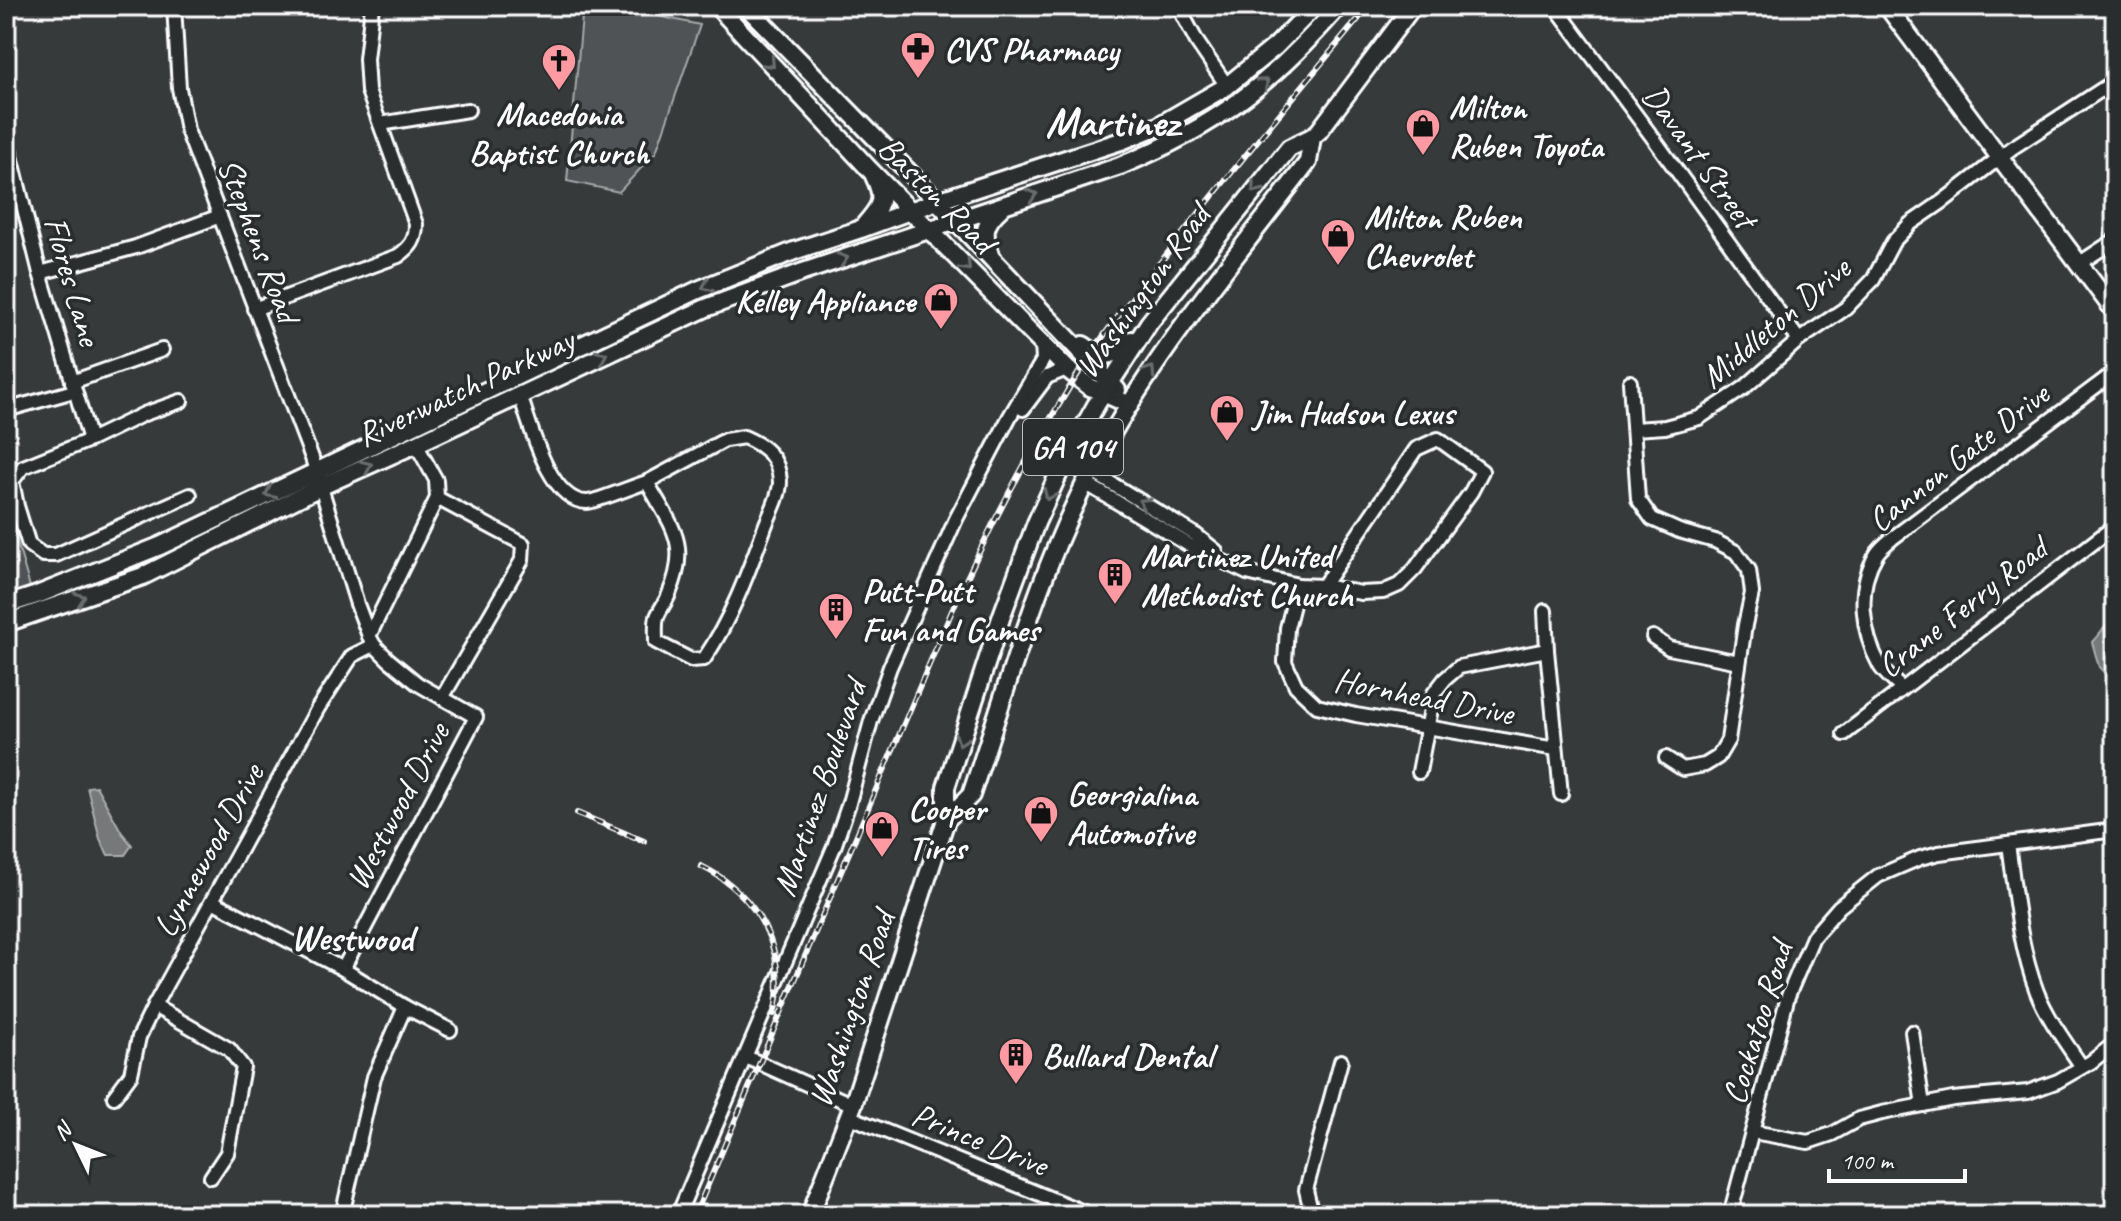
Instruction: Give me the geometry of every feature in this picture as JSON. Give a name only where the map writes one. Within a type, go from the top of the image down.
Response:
[{"type":"main road","name":"Baston Road","points":[[717,6],[871,171],[1067,369],[1090,387],[1107,388],[1130,405]]},
{"type":"main road","points":[[746,6],[1070,339],[1107,388]]},
{"type":"main road","name":"Riverwatch Parkway","points":[[6,623],[143,576],[319,478],[698,290],[794,251],[1158,126],[1227,86],[1276,46],[1315,6]]},
{"type":"main road","name":"Riverwatch Parkway","points":[[6,605],[160,546],[319,478],[416,444],[706,308],[1136,159],[1194,131],[1236,105],[1287,63],[1339,6]]},
{"type":"main road","name":"Washington Road","points":[[810,1215],[850,1110],[946,820],[946,787],[1018,569],[1050,492],[1107,388],[1145,329],[1289,148],[1319,131],[1413,6]]},
{"type":"main road","points":[[1887,6],[2115,312]]},
{"type":"main road","name":"Washington Road","points":[[946,820],[971,795],[1045,577],[1088,477],[1177,332],[1308,162],[1312,137]]},
{"type":"main road","points":[[1128,138],[1136,159]]},
{"type":"main road","points":[[861,229],[880,204],[879,186],[871,171]]},
{"type":"main road","points":[[992,260],[985,241],[987,225],[1005,204]]},
{"type":"main road","points":[[1070,339],[1099,355],[1110,355],[1145,329]]},
{"type":"main road","points":[[1067,369],[1085,398],[1081,433]]},
{"type":"street","name":"Stephens Road","points":[[174,6],[179,88],[187,130],[319,478]]},
{"type":"street","points":[[254,309],[398,256],[409,249],[416,237],[416,224],[368,91],[366,74],[372,6]]},
{"type":"street","points":[[1178,6],[1197,42],[1227,86]]},
{"type":"street","name":"Davant Street","points":[[1555,6],[1799,340]]},
{"type":"street","points":[[2000,157],[2115,81]]},
{"type":"street","points":[[380,124],[468,110]]},
{"type":"street","name":"Flores Lane","points":[[6,136],[40,273],[90,440]]},
{"type":"street","name":"Middleton Drive","points":[[1634,429],[1665,427],[1699,418],[1744,388],[1799,340],[1846,308],[1873,280],[1893,242],[1910,224],[2000,157]]},
{"type":"street","points":[[40,273],[136,247],[220,216]]},
{"type":"street","points":[[2080,263],[2115,240]]},
{"type":"street","name":"Martinez Boulevard","points":[[678,1215],[843,824],[871,721],[890,667],[956,519],[1043,360],[1042,343]]},
{"type":"street","points":[[6,410],[73,387],[162,350]]},
{"type":"street","name":"Martinez Boulevard","points":[[1004,429],[1047,377],[1067,369]]},
{"type":"street","name":"Cannon Gate Drive","points":[[1902,689],[1882,668],[1869,642],[1863,611],[1866,578],[1877,553],[1894,537],[2115,372]]},
{"type":"street","points":[[1630,382],[1638,499],[1652,519],[1679,531],[1715,541],[1736,552],[1749,570],[1752,593],[1728,740],[1718,757],[1705,765],[1683,769],[1666,758]]},
{"type":"street","points":[[520,395],[546,469],[565,495],[587,502],[647,482],[725,440],[744,437],[762,445],[775,459],[780,484],[775,500],[717,641],[704,659],[691,660],[656,642],[656,618],[678,570],[680,549],[647,482]]},
{"type":"street","points":[[181,401],[23,467],[12,481],[29,545],[43,555],[56,555],[190,495]]},
{"type":"street","points":[[1088,477],[1189,545],[1247,573],[1298,585],[1361,593],[1383,592],[1399,585],[1415,569],[1471,492],[1482,471],[1438,439],[1416,449],[1323,586]]},
{"type":"street","points":[[416,444],[436,480],[437,498],[523,544],[522,560],[442,698]]},
{"type":"street","name":"Westwood Drive","points":[[319,478],[357,604],[372,641],[408,677],[476,717],[343,969]]},
{"type":"street","name":"Lynnewood Drive","points":[[114,1097],[131,1074],[139,1037],[154,1006],[318,708],[352,656],[372,641],[437,498]]},
{"type":"street","name":"Crane Ferry Road","points":[[1844,734],[2115,526]]},
{"type":"street","name":"Hornhead Drive","points":[[1298,585],[1287,628],[1285,662],[1296,686],[1317,706],[1556,749]]},
{"type":"street","points":[[1545,611],[1561,794]]},
{"type":"street","points":[[1653,637],[1669,648],[1739,662]]},
{"type":"street","points":[[1419,772],[1434,693],[1445,679],[1459,667],[1547,650]]},
{"type":"street","name":"Cockatoo Road","points":[[1730,1215],[1788,996],[1813,937],[1839,907],[1878,876],[1920,858],[2115,830]]},
{"type":"street","points":[[2008,844],[2023,942],[2037,992],[2056,1030],[2082,1067]]},
{"type":"street","points":[[212,901],[343,969],[450,1030]]},
{"type":"street","points":[[154,1006],[229,1049],[243,1067],[227,1153],[211,1177]]},
{"type":"street","points":[[342,1215],[374,1077],[405,1007]]},
{"type":"street","points":[[1912,1032],[1923,1105]]},
{"type":"street","points":[[1753,1132],[1808,1142],[1832,1134],[1859,1119],[1882,1113],[1953,1099],[2028,1092],[2058,1081],[2115,1043]]},
{"type":"street","name":"Prince Drive","points":[[746,1057],[850,1110],[1091,1215]]},
{"type":"street","points":[[1312,1215],[1306,1190],[1341,1061]]},
{"type":"shaded area","points":[[583,6],[611,6],[700,25],[656,152],[619,192],[567,181]]},
{"type":"shaded area","points":[[6,504],[30,587],[6,596]]},
{"type":"shaded area","points":[[2113,618],[2115,685],[2099,667],[2092,642]]},
{"type":"shaded area","points":[[96,786],[132,845],[125,855],[108,855],[100,839],[87,787]]},
{"type":"railway","points":[[695,1215],[954,606],[1036,444],[1073,382],[1121,312],[1369,6]]},
{"type":"railway","points":[[577,813],[644,841]]},
{"type":"railway","points":[[701,866],[739,892],[764,927],[773,947],[777,968],[778,991],[774,1014]]},
{"type":"place","name":"CVS Pharmacy","points":[[918,80]]},
{"type":"place","name":"Macedonia Baptist Church","points":[[559,92]]},
{"type":"place","name":"Milton Ruben Toyota","points":[[1423,157]]},
{"type":"place","name":"Milton Ruben Chevrolet","points":[[1338,267]]},
{"type":"place","name":"Kelley Appliance","points":[[941,331]]},
{"type":"place","name":"Jim Hudson Lexus","points":[[1227,443]]},
{"type":"place","name":"Martinez United Methodist Church","points":[[1115,606]]},
{"type":"place","name":"Putt-Putt Fun and Games","points":[[836,641]]},
{"type":"place","name":"Georgialina Automotive","points":[[1041,844]]},
{"type":"place","name":"Cooper Tires","points":[[882,859]]},
{"type":"place","name":"Bullard Dental","points":[[1016,1086]]},
{"type":"district","name":"Martinez","points":[[1112,122]]},
{"type":"district","name":"Westwood","points":[[352,938]]}]
